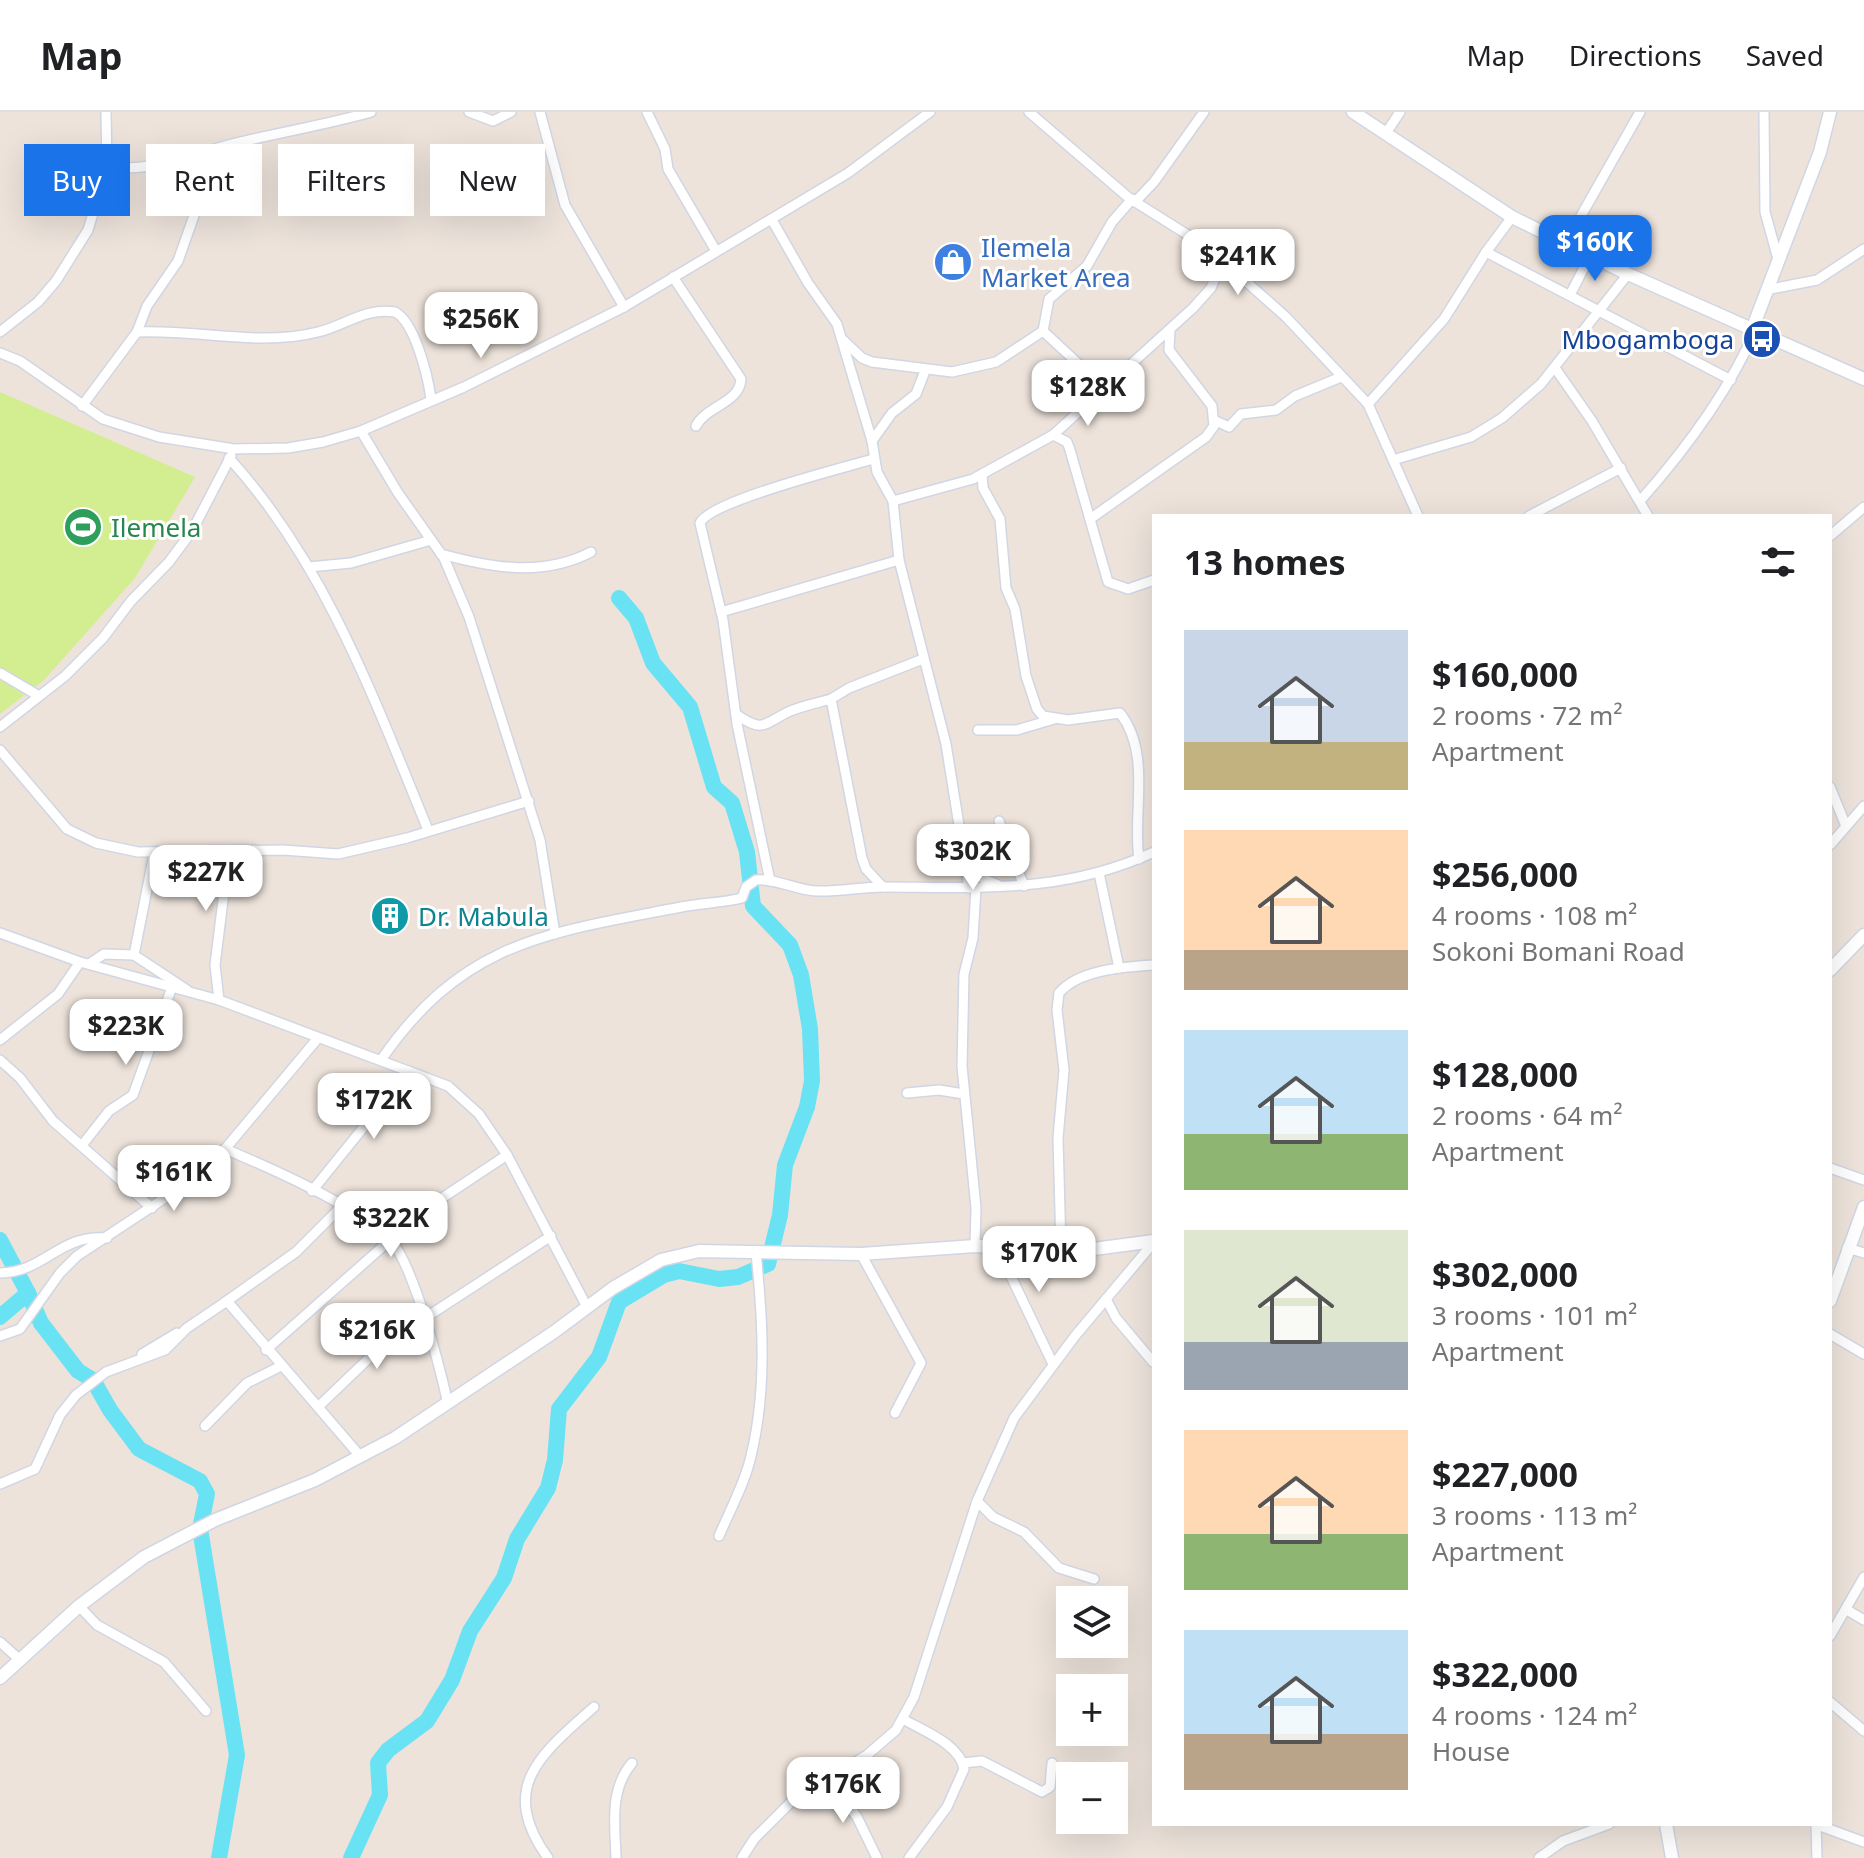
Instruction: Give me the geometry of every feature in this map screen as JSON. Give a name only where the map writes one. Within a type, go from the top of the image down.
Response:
[{"type":"street","points":[[106,112],[107,144]]},
{"type":"street","points":[[232,144],[371,112]]},
{"type":"street","points":[[469,112],[493,121],[511,112]]},
{"type":"street","points":[[540,112],[565,205],[624,307]]},
{"type":"street","points":[[647,112],[665,149],[668,169],[716,251]]},
{"type":"street","points":[[1029,112],[1133,201],[1188,235],[1218,271],[1242,278],[1286,317],[1368,404],[1417,514]]},
{"type":"street","points":[[842,338],[862,358],[872,362],[925,371],[978,368],[996,362],[1043,331],[1049,299],[1087,266],[1112,222],[1154,182],[1204,112]]},
{"type":"street","points":[[1353,112],[1512,217],[1628,274],[1864,379]]},
{"type":"street","points":[[1386,133],[1400,112]]},
{"type":"street","points":[[1565,244],[1640,112]]},
{"type":"street","points":[[1764,112],[1765,212],[1778,259]]},
{"type":"street","points":[[1640,501],[1677,458],[1731,380],[1754,328],[1820,152],[1830,112]]},
{"type":"street","points":[[0,353],[20,361],[82,406],[112,422],[232,454],[288,448],[361,431],[464,387],[624,307],[870,158],[928,113]]},
{"type":"street","points":[[0,332],[38,302],[70,260],[88,230],[92,216]]},
{"type":"street","points":[[82,406],[137,332],[147,306],[178,261],[195,216]]},
{"type":"street","points":[[1368,404],[1444,319],[1512,217]]},
{"type":"street","points":[[772,220],[808,283],[833,317],[842,338],[872,441],[873,459],[893,501],[899,560],[946,744],[963,864],[972,888],[973,938],[964,974],[964,1094],[976,1208],[975,1246]]},
{"type":"street","points":[[1766,290],[1817,280],[1864,249]]},
{"type":"street","points":[[1486,252],[1731,380]]},
{"type":"street","points":[[1570,295],[1590,256]]},
{"type":"street","points":[[893,501],[982,474],[1068,425],[1211,288],[1218,271]]},
{"type":"street","points":[[1393,460],[1415,456],[1485,430],[1526,398],[1555,368],[1628,274]]},
{"type":"street","points":[[673,277],[741,379],[734,395],[704,413],[696,426]]},
{"type":"street","points":[[137,332],[289,337],[318,332],[368,312],[395,312],[406,322],[421,354],[431,399]]},
{"type":"street","points":[[1090,519],[1206,437],[1216,421],[1212,406],[1169,350],[1170,330]]},
{"type":"street","points":[[1043,331],[1085,370],[1096,396]]},
{"type":"street","points":[[1555,368],[1621,468],[1647,514]]},
{"type":"street","points":[[872,441],[892,413],[916,394],[925,371]]},
{"type":"street","points":[[1216,421],[1229,427],[1241,414],[1276,410],[1295,396],[1341,377]]},
{"type":"street","points":[[1068,425],[1070,450]]},
{"type":"street","points":[[361,431],[392,484],[441,554],[469,617],[540,840],[555,934]]},
{"type":"street","points":[[1053,435],[1067,442],[1070,450],[1108,582],[1128,589],[1152,581]]},
{"type":"street","points":[[232,454],[309,567],[385,722],[428,830]]},
{"type":"street","points":[[0,727],[103,638],[131,601],[169,562],[192,531],[232,454]]},
{"type":"street","points":[[770,881],[737,715],[721,612],[700,523],[705,515],[741,498],[873,459]]},
{"type":"street","points":[[1533,514],[1621,468]]},
{"type":"street","points":[[982,474],[983,488],[1000,519],[1006,588],[1015,609],[1031,695],[1043,716],[1054,719]]},
{"type":"street","points":[[1832,534],[1864,507]]},
{"type":"street","points":[[309,567],[325,568],[388,555],[431,540]]},
{"type":"street","points":[[441,554],[530,569],[559,567],[591,552]]},
{"type":"street","points":[[721,612],[899,560]]},
{"type":"street","points":[[316,581],[325,568]]},
{"type":"street","points":[[737,715],[757,726],[768,725],[786,712],[831,699],[837,693],[923,659]]},
{"type":"street","points":[[0,673],[39,696]]},
{"type":"street","points":[[831,699],[862,858],[866,869],[883,887]]},
{"type":"street","points":[[978,730],[1017,730],[1054,719],[1122,715],[1139,775],[1135,822],[1139,859]]},
{"type":"street","points":[[0,750],[59,822],[77,836],[115,848],[154,854],[254,850],[338,854],[529,801]]},
{"type":"street","points":[[1832,792],[1846,826]]},
{"type":"street","points":[[1832,843],[1864,806]]},
{"type":"street","points":[[999,821],[1024,886]]},
{"type":"street","points":[[219,1000],[215,965],[225,884],[235,865],[254,850]]},
{"type":"street","points":[[381,1060],[436,993],[497,953],[555,934],[685,906],[742,898],[750,882],[770,881],[816,891],[1024,886],[1099,873],[1152,853]]},
{"type":"street","points":[[134,955],[154,854]]},
{"type":"street","points":[[963,864],[977,876],[1002,887]]},
{"type":"street","points":[[1099,873],[1119,968]]},
{"type":"street","points":[[0,933],[84,963],[219,1000],[448,1086],[464,1100],[507,1155],[587,1307]]},
{"type":"street","points":[[1832,968],[1864,935]]},
{"type":"street","points":[[0,1040],[58,994],[84,963],[104,954],[134,955],[189,993]]},
{"type":"street","points":[[1061,1248],[1058,1138],[1064,1070],[1057,1002],[1059,993],[1069,984],[1119,968],[1152,965]]},
{"type":"street","points":[[83,1144],[109,1111],[133,1095],[172,987]]},
{"type":"street","points":[[0,1336],[20,1329],[60,1273],[152,1208],[225,1149],[318,1038]]},
{"type":"street","points":[[0,1060],[20,1078],[53,1121],[83,1144],[152,1208]]},
{"type":"street","points":[[312,1191],[409,1071]]},
{"type":"street","points":[[907,1093],[939,1090],[964,1094]]},
{"type":"street","points":[[225,1149],[312,1191],[389,1238],[426,1320],[448,1404]]},
{"type":"street","points":[[266,1350],[352,1277],[389,1238],[424,1210],[507,1155]]},
{"type":"street","points":[[1832,1169],[1864,1180]]},
{"type":"street","points":[[0,1484],[35,1469],[66,1406],[106,1372],[227,1301],[296,1252],[341,1207]]},
{"type":"street","points":[[1832,1295],[1864,1207]]},
{"type":"street","points":[[318,1407],[391,1337],[426,1320],[551,1236]]},
{"type":"street","points":[[0,1273],[16,1273],[82,1237],[107,1238]]},
{"type":"street","points":[[0,1678],[79,1606],[144,1557],[215,1520],[315,1480],[360,1456],[448,1404],[640,1270],[679,1254],[861,1254],[975,1246],[1113,1248],[1152,1242]]},
{"type":"street","points":[[742,1858],[773,1818],[794,1799],[829,1781],[884,1742],[903,1719],[917,1688],[977,1501],[1014,1418],[1053,1364],[1152,1244]]},
{"type":"street","points":[[990,1246],[1013,1279],[1053,1364]]},
{"type":"street","points":[[1847,1248],[1864,1253]]},
{"type":"street","points":[[719,1536],[751,1459],[760,1410],[763,1336],[756,1253]]},
{"type":"street","points":[[861,1254],[921,1363],[895,1413]]},
{"type":"street","points":[[1106,1299],[1116,1318],[1152,1361]]},
{"type":"street","points":[[227,1301],[360,1456]]},
{"type":"street","points":[[1832,1335],[1864,1354]]},
{"type":"street","points":[[205,1426],[247,1383],[281,1366]]},
{"type":"street","points":[[977,1501],[993,1517],[1024,1532],[1059,1568],[1094,1579]]},
{"type":"street","points":[[1832,1633],[1864,1577]]},
{"type":"street","points":[[79,1606],[97,1625],[164,1662],[206,1711]]},
{"type":"street","points":[[1847,1610],[1864,1620]]},
{"type":"street","points":[[0,1642],[19,1659]]},
{"type":"street","points":[[1832,1704],[1864,1731]]},
{"type":"street","points":[[548,1858],[533,1832],[524,1802],[524,1789],[536,1763],[594,1707]]},
{"type":"street","points":[[903,1719],[940,1740],[963,1763]]},
{"type":"street","points":[[963,1763],[982,1761],[1042,1792],[1050,1787],[1052,1763]]},
{"type":"street","points":[[616,1858],[619,1782],[632,1763]]},
{"type":"street","points":[[909,1858],[947,1807],[959,1785],[963,1763]]},
{"type":"street","points":[[829,1781],[857,1817],[877,1858]]},
{"type":"street","points":[[1539,1858],[1563,1841],[1604,1826]]},
{"type":"street","points":[[1666,1826],[1672,1858]]},
{"type":"street","points":[[1815,1826],[1817,1858]]},
{"type":"street","points":[[1820,1826],[1864,1842]]},
{"type":"green space","name":"Ilemela","points":[[0,392],[195,477],[135,578],[44,680],[0,714]]},
{"type":"waterway","points":[[351,1858],[380,1795],[378,1763],[388,1750],[427,1721],[452,1680],[470,1631],[504,1578],[517,1539],[548,1488],[555,1460],[559,1409],[599,1357],[619,1302],[664,1275],[679,1271],[719,1279],[738,1277],[768,1264],[780,1215],[785,1165],[807,1107],[812,1081],[810,1029],[801,975],[790,945],[753,906],[747,852],[732,803],[714,787],[690,707],[653,663],[636,618],[619,598]]},
{"type":"waterway","points":[[0,1240],[28,1293]]},
{"type":"waterway","points":[[0,1317],[28,1293],[41,1323],[78,1371],[93,1380],[110,1410],[139,1449],[200,1481],[207,1494],[200,1529],[237,1755],[219,1858]]},
{"type":"place","name":"Ilemela Market Area","points":[[953,262]]},
{"type":"place","name":"Mbogamboga","points":[[1762,339]]},
{"type":"place","name":"Ilemela","points":[[83,527]]},
{"type":"place","name":"Dr. Mabula","points":[[390,916]]}]
